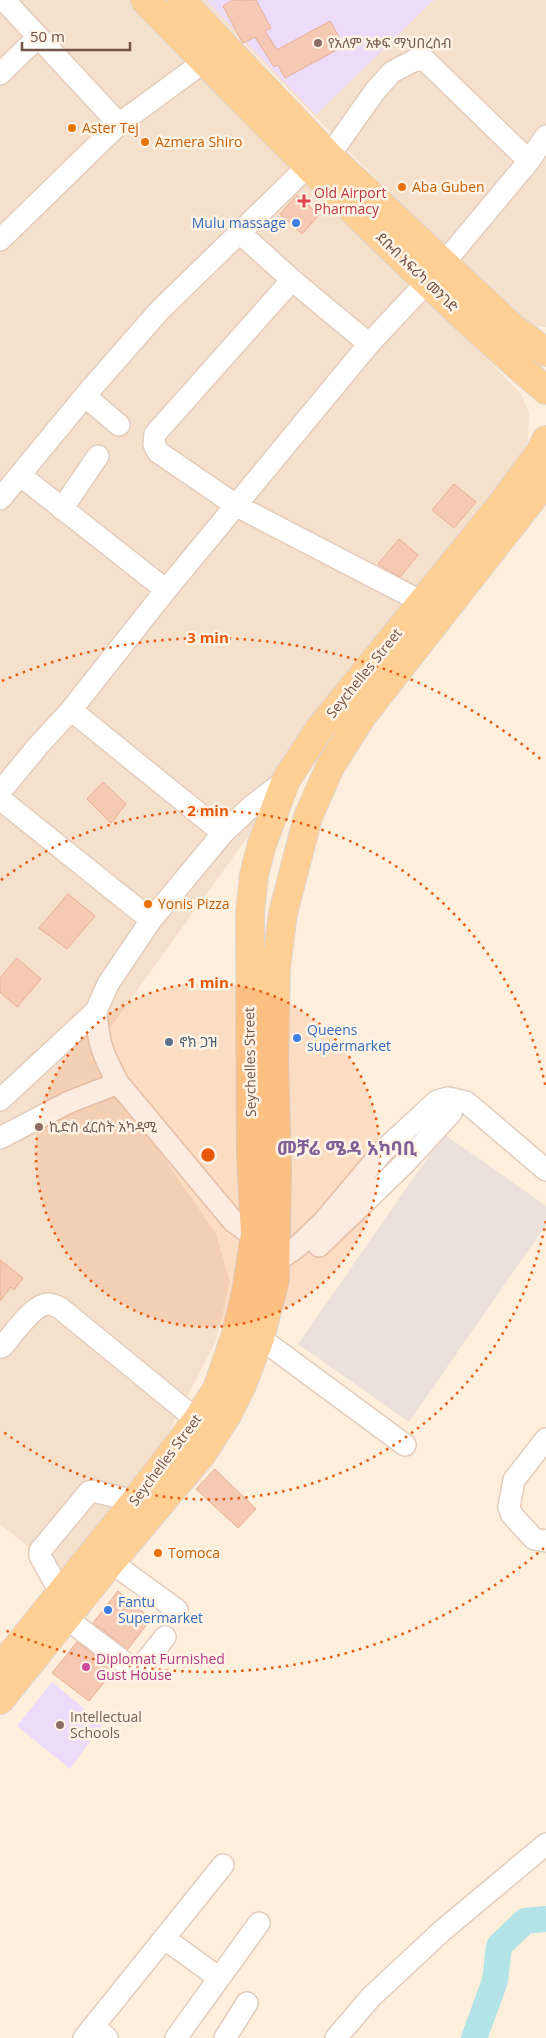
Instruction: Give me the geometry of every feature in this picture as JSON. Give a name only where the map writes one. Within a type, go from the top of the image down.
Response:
[{"type":"main road","name":"ደቡብ አፍሪካ መንገድ","points":[[146,0],[205,61],[318,161],[435,273],[512,362],[546,390]]},
{"type":"main road","name":"ደቡብ አፍሪካ መንገድ","points":[[181,0],[318,161]]},
{"type":"main road","name":"ደቡብ አፍሪካ መንገድ","points":[[435,273],[546,352]]},
{"type":"main road","name":"Seychelles Street","points":[[0,1668],[135,1501],[197,1420],[217,1388],[263,1259],[251,1153],[250,913],[254,875],[262,844],[286,780],[320,728],[500,506],[540,452],[546,440]]},
{"type":"main road","name":"Seychelles Street","points":[[0,1700],[111,1562],[202,1454],[227,1415],[242,1384],[260,1338],[263,1259],[276,1126],[274,1059],[276,968],[283,913],[308,817],[330,767],[362,716],[546,481]]},
{"type":"street","points":[[4,0],[119,124]]},
{"type":"street","points":[[0,74],[38,37]]},
{"type":"street","points":[[0,499],[85,396],[159,311],[239,232],[318,161],[392,72],[415,60],[425,60],[529,161]]},
{"type":"street","points":[[0,240],[119,124],[205,61]]},
{"type":"street","points":[[0,792],[71,710],[166,590],[369,344],[435,273],[529,161],[546,136]]},
{"type":"street","points":[[239,232],[292,280],[369,344]]},
{"type":"street","points":[[292,280],[155,434],[154,444],[158,452],[237,506],[422,602]]},
{"type":"street","points":[[85,396],[119,425]]},
{"type":"street","points":[[62,509],[98,456]]},
{"type":"street","points":[[20,475],[166,590]]},
{"type":"street","points":[[71,710],[222,833]]},
{"type":"street","points":[[0,1100],[96,1011],[108,984],[151,920],[222,833],[252,805],[286,780]]},
{"type":"street","points":[[0,800],[151,920]]},
{"type":"street","points":[[96,1011],[98,1038],[104,1058],[118,1082],[263,1259],[307,1257],[404,1163],[452,1113],[453,1099],[466,1102],[546,1170]]},
{"type":"street","points":[[0,1138],[67,1103],[118,1082]]},
{"type":"street","points":[[2,1347],[33,1311],[42,1305],[50,1304],[60,1308],[197,1420]]},
{"type":"street","points":[[260,1338],[405,1445]]},
{"type":"street","points":[[546,1439],[514,1480],[509,1507],[512,1516],[534,1539],[546,1542]]},
{"type":"street","points":[[60,1592],[40,1556],[40,1551],[89,1492],[93,1491],[135,1501]]},
{"type":"street","points":[[111,1562],[177,1610]]},
{"type":"street","points":[[66,1618],[132,1668],[137,1669],[141,1667],[165,1637]]},
{"type":"street","points":[[336,2038],[371,1997],[443,1930],[546,1844]]},
{"type":"street","points":[[95,2034],[164,1938],[223,1865]]},
{"type":"street","points":[[176,2038],[259,1923]]},
{"type":"street","points":[[164,1938],[219,1978]]},
{"type":"street","points":[[224,2038],[247,2003]]},
{"type":"shaded area","points":[[0,0],[139,0],[520,393],[529,412],[528,441],[516,464],[92,1053],[216,1234],[230,1282],[216,1341],[159,1451],[62,1574],[0,1524]]},
{"type":"shaded area","points":[[202,0],[546,0],[546,327],[522,324],[426,230]]},
{"type":"shaded area","name":"የአለም አቀፍ ማህበረስብ","points":[[206,0],[434,0],[316,115]]},
{"type":"shaded area","points":[[444,1134],[546,1206],[546,1225],[409,1422],[298,1344]]},
{"type":"shaded area","name":"Intellectual Schools","points":[[52,1682],[103,1724],[70,1769],[17,1726]]},
{"type":"building","points":[[233,0],[256,0],[271,28],[265,31],[277,50],[330,21],[344,46],[285,78],[278,65],[274,67],[255,37],[242,42],[223,6]]},
{"type":"building","points":[[297,195],[319,215],[302,234],[280,214]]},
{"type":"building","points":[[454,484],[476,502],[454,528],[432,510]]},
{"type":"building","points":[[399,539],[418,555],[400,577],[378,564]]},
{"type":"building","points":[[103,782],[126,804],[111,823],[87,799]]},
{"type":"building","points":[[68,894],[95,916],[67,949],[39,928]]},
{"type":"building","points":[[17,958],[41,979],[17,1007],[0,992],[0,978]]},
{"type":"building","points":[[0,1260],[23,1278],[14,1290],[11,1287],[0,1301]]},
{"type":"building","points":[[215,1469],[256,1509],[238,1528],[196,1489]]},
{"type":"building","points":[[118,1591],[151,1619],[128,1649],[93,1623]]},
{"type":"building","name":"Diplomat Furnished Gust House","points":[[77,1642],[114,1670],[89,1701],[52,1673]]},
{"type":"waterway","points":[[474,2038],[495,1981],[499,1946],[525,1921],[546,1919]]},
{"type":"place","name":"የአለም አቀፍ ማህበረስብ","points":[[318,43]]},
{"type":"place","name":"Aster Tej","points":[[72,128]]},
{"type":"place","name":"Azmera Shiro","points":[[145,142]]},
{"type":"place","name":"Aba Guben","points":[[402,187]]},
{"type":"place","name":"Old Airport Pharmacy","points":[[304,201]]},
{"type":"place","name":"Mulu massage","points":[[296,223]]},
{"type":"place","name":"Yonis Pizza","points":[[148,904]]},
{"type":"place","name":"Queens supermarket","points":[[297,1038]]},
{"type":"place","name":"ኖክ ጋዝ","points":[[169,1042]]},
{"type":"place","name":"ኪድስ ፈርስት አካዳሚ","points":[[39,1127]]},
{"type":"place","name":"Tomoca","points":[[158,1553]]},
{"type":"place","name":"Fantu Supermarket","points":[[108,1610]]},
{"type":"place","name":"Diplomat Furnished Gust House","points":[[86,1667]]},
{"type":"place","name":"Intellectual Schools","points":[[60,1725]]},
{"type":"district","name":"መቻሬ ሜዳ አካባቢ","points":[[347,1148]]}]
